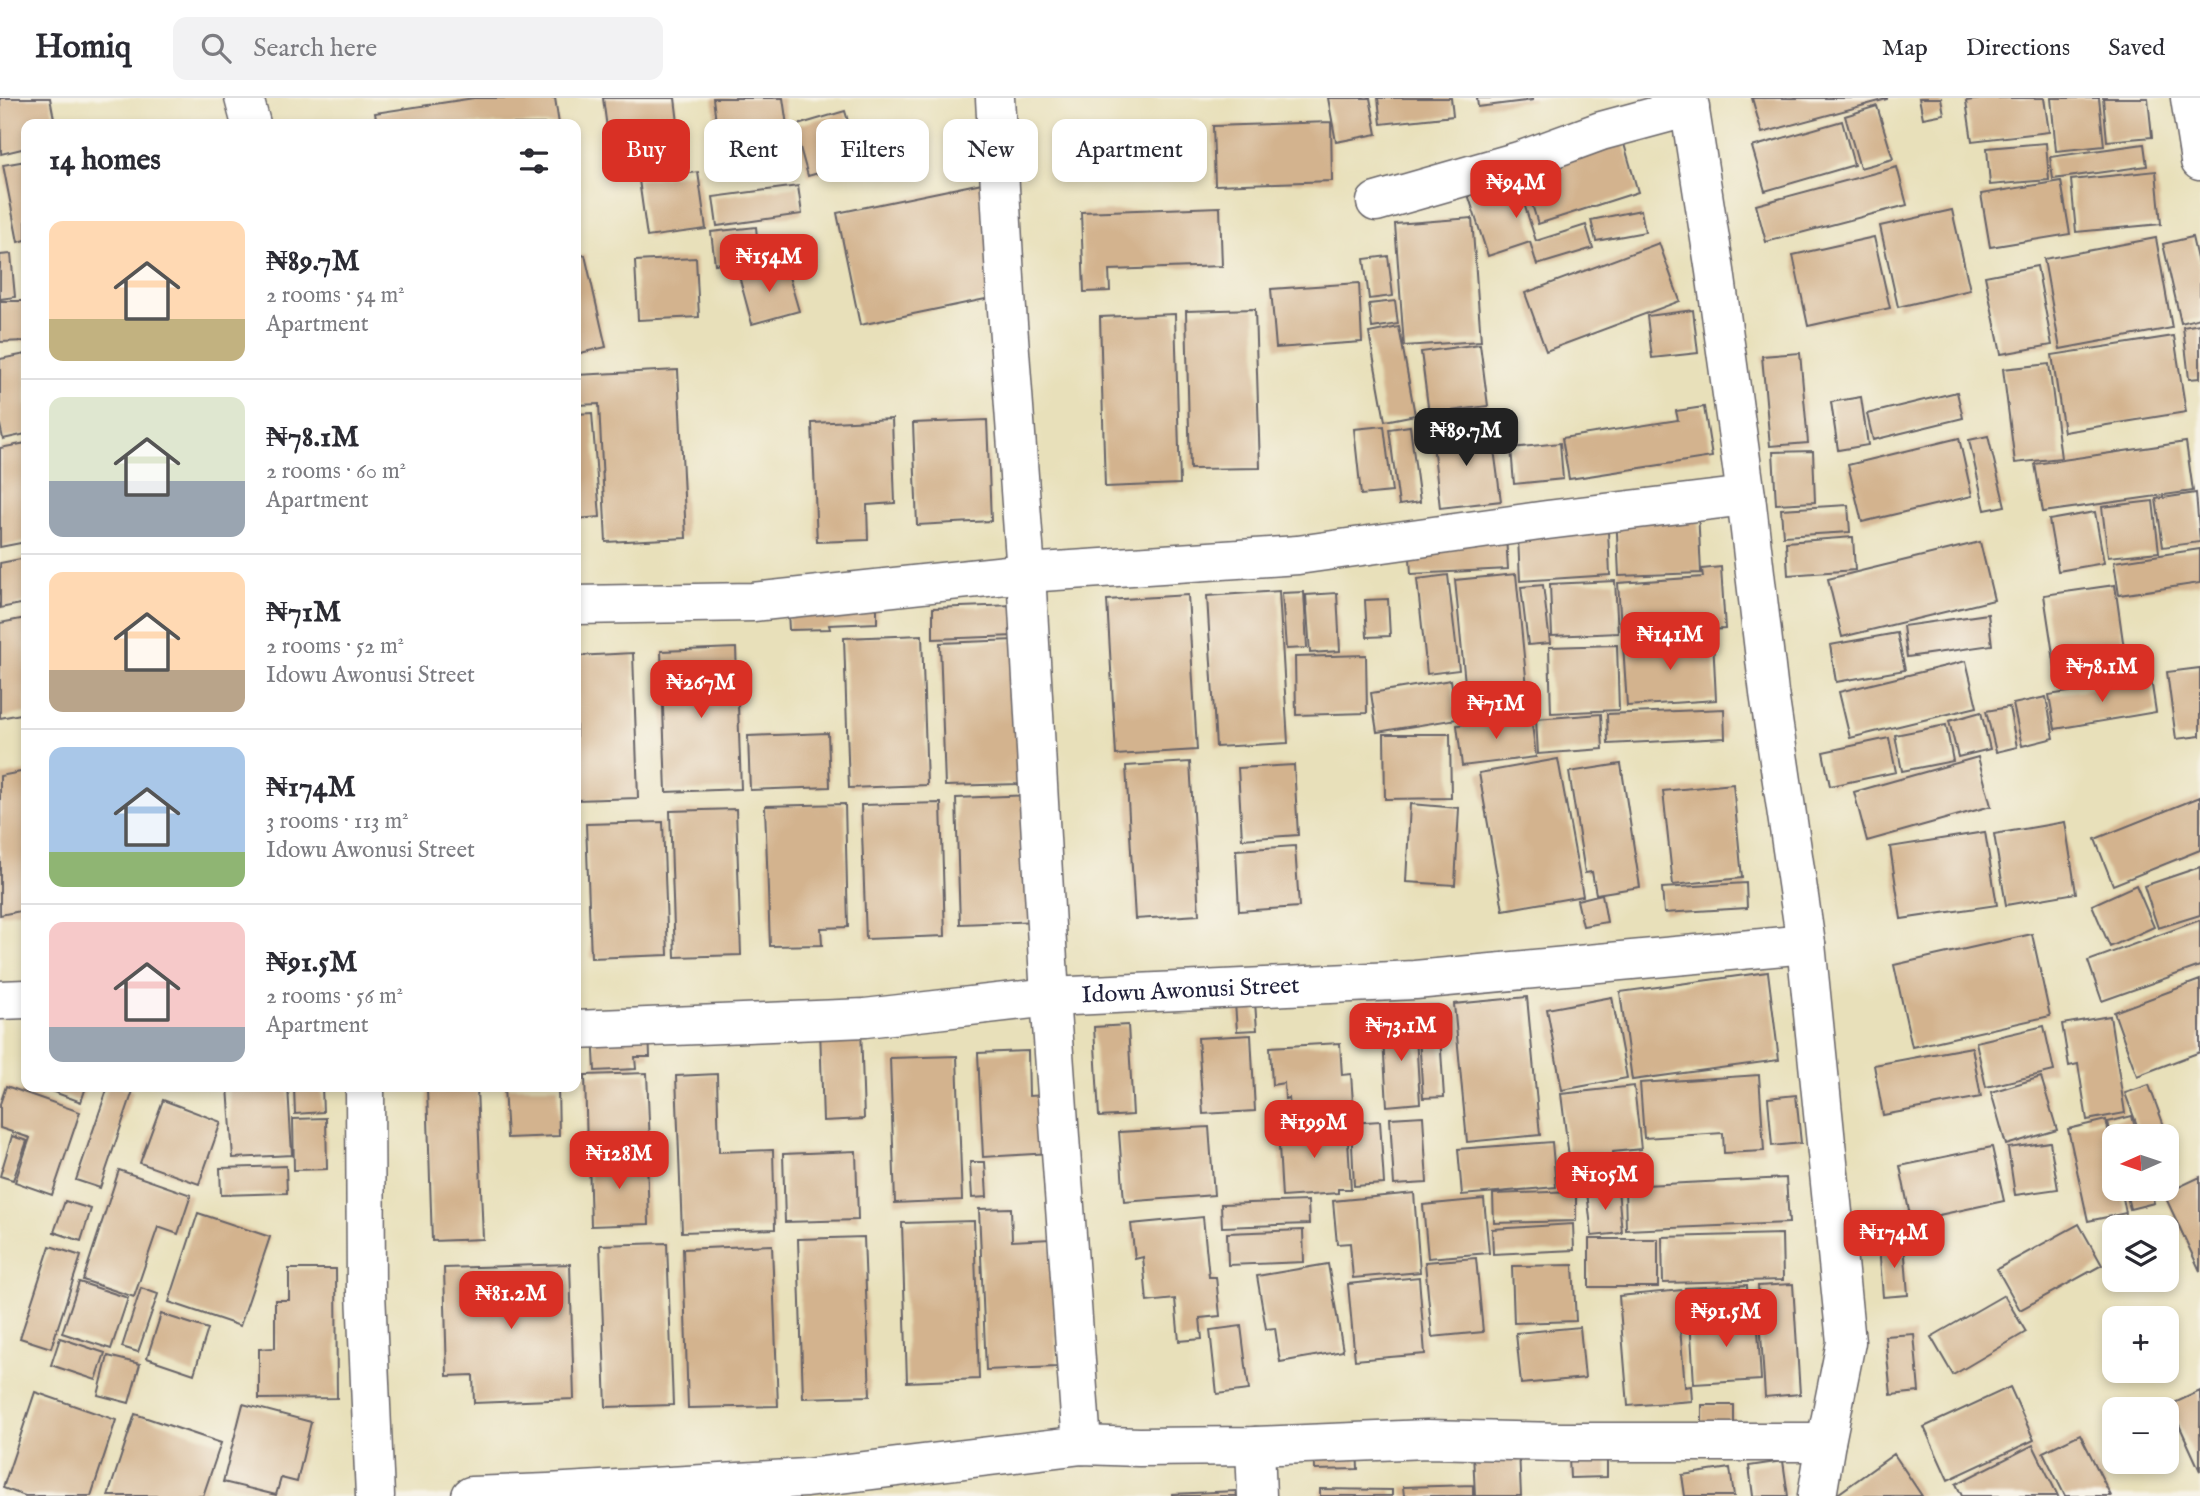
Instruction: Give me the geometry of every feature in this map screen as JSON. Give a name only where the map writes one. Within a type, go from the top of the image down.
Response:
[{"type":"street","points":[[244,98],[250,119]]},
{"type":"street","points":[[995,98],[1050,997],[1082,1445]]},
{"type":"street","points":[[2190,98],[2200,162]]},
{"type":"street","points":[[1376,202],[1519,161],[1689,102],[1746,496],[1769,693],[1806,944],[1846,1342],[1817,1496]]},
{"type":"street","points":[[581,605],[753,602],[1026,573],[1298,555],[1547,520],[1746,496]]},
{"type":"street","name":"Idowu Awonusi Street","points":[[581,1030],[865,1018],[1050,997],[1415,981],[1806,944]]},
{"type":"street","points":[[0,1000],[21,999]]},
{"type":"street","points":[[365,1092],[366,1292],[374,1496]]},
{"type":"street","points":[[471,1496],[807,1487],[1082,1445],[1255,1446],[1427,1439],[1826,1442]]},
{"type":"street","points":[[1255,1446],[1257,1496]]},
{"type":"building","points":[[0,98],[50,98],[54,119],[21,119],[21,149],[1,154]]},
{"type":"building","points":[[474,98],[555,98],[558,119],[376,119],[375,113]]},
{"type":"building","points":[[603,98],[675,98],[678,119],[606,119]]},
{"type":"building","points":[[713,98],[783,98],[786,119],[716,119]]},
{"type":"building","points":[[1328,98],[1370,98],[1377,134],[1336,142]]},
{"type":"building","points":[[1378,98],[1451,98],[1453,116],[1381,124]]},
{"type":"building","points":[[1477,98],[1533,98],[1533,100],[1478,107]]},
{"type":"building","points":[[1752,98],[1887,98],[1887,99],[1762,133]]},
{"type":"building","points":[[1919,98],[1941,98],[1944,114],[1923,118]]},
{"type":"building","points":[[1988,98],[2044,98],[2049,132],[1972,141],[1966,101]]},
{"type":"building","points":[[2051,98],[2099,98],[2104,146],[2056,151]]},
{"type":"building","points":[[2103,98],[2148,98],[2152,137],[2107,141]]},
{"type":"building","points":[[1877,106],[1893,159],[1860,168],[1845,116]]},
{"type":"building","points":[[845,111],[847,119],[818,119]]},
{"type":"building","points":[[816,120],[816,174],[808,176],[802,155],[802,124]]},
{"type":"building","points":[[1842,121],[1854,165],[1765,191],[1752,147]]},
{"type":"building","points":[[1331,122],[1332,181],[1215,185],[1213,126]]},
{"type":"building","points":[[1622,137],[1638,192],[1538,224],[1521,168]]},
{"type":"building","points":[[2046,143],[2049,180],[1990,185],[1987,148]]},
{"type":"building","points":[[2144,144],[2147,166],[2053,179],[2050,157]]},
{"type":"building","points":[[21,162],[21,241],[18,242],[3,165]]},
{"type":"building","points":[[1512,166],[1536,241],[1586,225],[1593,248],[1537,265],[1530,242],[1488,256],[1464,182]]},
{"type":"building","points":[[1897,167],[1907,205],[1766,242],[1756,205]]},
{"type":"building","points":[[2156,171],[2161,224],[2076,232],[2071,180]]},
{"type":"building","points":[[698,172],[706,229],[647,237],[639,182],[690,182],[690,173]]},
{"type":"building","points":[[2061,181],[2070,234],[1990,247],[1981,194]]},
{"type":"building","points":[[982,183],[1005,295],[860,325],[837,213]]},
{"type":"building","points":[[798,186],[802,214],[717,226],[713,197]]},
{"type":"building","points":[[1220,207],[1222,266],[1109,270],[1110,291],[1084,292],[1081,212]]},
{"type":"building","points":[[1641,210],[1645,232],[1596,241],[1591,220]]},
{"type":"building","points":[[1952,210],[1970,290],[1898,307],[1880,226]]},
{"type":"building","points":[[1472,218],[1481,341],[1404,346],[1395,224]]},
{"type":"building","points":[[756,227],[759,258],[715,264],[711,232]]},
{"type":"building","points":[[1874,237],[1890,308],[1808,326],[1793,255]]},
{"type":"building","points":[[2192,237],[2200,272],[2200,318],[2181,323],[2163,244]]},
{"type":"building","points":[[2156,238],[2172,328],[2060,349],[2044,259]]},
{"type":"building","points":[[1659,243],[1680,301],[1546,351],[1525,293]]},
{"type":"building","points":[[11,254],[15,297],[0,299],[0,255]]},
{"type":"building","points":[[585,255],[606,347],[581,353],[581,256]]},
{"type":"building","points":[[1388,256],[1393,296],[1369,299],[1364,259]]},
{"type":"building","points":[[696,258],[699,317],[638,320],[635,261]]},
{"type":"building","points":[[785,263],[799,311],[752,324],[739,276]]},
{"type":"building","points":[[2037,266],[2052,345],[2001,354],[1985,276]]},
{"type":"building","points":[[1359,283],[1362,342],[1276,348],[1271,289]]},
{"type":"building","points":[[0,301],[21,301],[21,341],[0,342]]},
{"type":"building","points":[[1395,301],[1398,324],[1372,328],[1369,304]]},
{"type":"building","points":[[1255,309],[1260,468],[1190,469],[1186,311]]},
{"type":"building","points":[[1693,310],[1698,353],[1652,358],[1647,316]]},
{"type":"building","points":[[1175,314],[1180,484],[1105,487],[1100,317]]},
{"type":"building","points":[[2200,324],[2200,378],[2189,379],[2183,327]]},
{"type":"building","points":[[1399,327],[1415,415],[1385,421],[1369,333]]},
{"type":"building","points":[[2174,336],[2186,412],[2064,432],[2052,355]]},
{"type":"building","points":[[1480,344],[1488,406],[1429,414],[1421,352]]},
{"type":"building","points":[[1800,353],[1808,443],[1770,446],[1762,356]]},
{"type":"building","points":[[21,355],[21,435],[3,439],[0,425],[0,359]]},
{"type":"building","points":[[2049,364],[2061,458],[2015,463],[2003,369]]},
{"type":"building","points":[[678,370],[686,538],[606,542],[599,404],[581,405],[581,375]]},
{"type":"building","points":[[1957,392],[1963,418],[1873,440],[1867,414]]},
{"type":"building","points":[[1861,397],[1868,445],[1838,450],[1831,402]]},
{"type":"building","points":[[1704,407],[1712,457],[1569,479],[1562,438],[1678,420],[1676,411]]},
{"type":"building","points":[[592,413],[600,517],[581,519],[581,414]]},
{"type":"building","points":[[892,419],[895,503],[867,505],[868,540],[817,542],[812,423]]},
{"type":"building","points":[[987,420],[991,521],[917,525],[913,423]]},
{"type":"building","points":[[1384,426],[1392,492],[1361,495],[1354,429]]},
{"type":"building","points":[[1410,426],[1420,502],[1399,505],[1389,429]]},
{"type":"building","points":[[1491,427],[1501,501],[1440,508],[1432,434]]},
{"type":"building","points":[[1988,436],[2005,506],[1985,510],[1969,440]]},
{"type":"building","points":[[1959,438],[1972,496],[1862,522],[1848,465]]},
{"type":"building","points":[[2186,442],[2193,491],[2043,512],[2035,464]]},
{"type":"building","points":[[1560,443],[1563,479],[1514,484],[1511,448]]},
{"type":"building","points":[[21,444],[21,543],[0,547],[0,448]]},
{"type":"building","points":[[1813,451],[1815,502],[1776,504],[1773,452]]},
{"type":"building","points":[[2196,493],[2200,542],[2163,547],[2156,499]]},
{"type":"building","points":[[2153,501],[2159,552],[2108,557],[2102,507]]},
{"type":"building","points":[[1848,505],[1850,532],[1783,536],[1781,509]]},
{"type":"building","points":[[1698,510],[1701,573],[1619,576],[1616,513]]},
{"type":"building","points":[[2095,512],[2104,563],[2058,571],[2049,520]]},
{"type":"building","points":[[1608,531],[1610,575],[1520,581],[1518,537]]},
{"type":"building","points":[[1506,536],[1508,569],[1411,574],[1409,542]]},
{"type":"building","points":[[1853,537],[1855,570],[1788,575],[1786,542]]},
{"type":"building","points":[[1980,542],[1994,600],[1842,637],[1828,579]]},
{"type":"building","points":[[2200,549],[2200,583],[2119,595],[2114,562]]},
{"type":"building","points":[[21,559],[21,604],[0,608],[0,563]]},
{"type":"building","points":[[1721,567],[1725,629],[1708,630],[1707,622],[1621,627],[1618,583],[1703,577],[1702,569]]},
{"type":"building","points":[[1516,574],[1529,708],[1468,714],[1455,580]]},
{"type":"building","points":[[1448,575],[1459,670],[1427,674],[1417,579]]},
{"type":"building","points":[[1615,581],[1618,633],[1552,636],[1550,584]]},
{"type":"building","points":[[1543,585],[1550,643],[1528,645],[1521,587]]},
{"type":"building","points":[[2115,585],[2128,677],[2058,687],[2044,595]]},
{"type":"building","points":[[1279,591],[1288,743],[1216,747],[1207,596]]},
{"type":"building","points":[[1304,592],[1307,648],[1286,649],[1282,593]]},
{"type":"building","points":[[1337,593],[1340,651],[1310,653],[1306,595]]},
{"type":"building","points":[[1188,595],[1197,750],[1116,755],[1107,600]]},
{"type":"building","points":[[1388,599],[1390,636],[1367,637],[1365,600]]},
{"type":"building","points":[[1015,605],[1016,636],[933,639],[933,608]]},
{"type":"building","points":[[877,608],[877,623],[829,625],[830,629],[789,630],[788,612]]},
{"type":"building","points":[[1988,614],[1992,645],[1907,657],[1903,626]]},
{"type":"building","points":[[21,619],[21,714],[0,718],[0,623]]},
{"type":"building","points":[[1897,633],[1905,670],[1836,682],[1830,645]]},
{"type":"building","points":[[922,635],[927,785],[849,788],[844,638]]},
{"type":"building","points":[[1713,638],[1716,700],[1627,706],[1623,644]]},
{"type":"building","points":[[1015,640],[1019,784],[945,786],[940,643]]},
{"type":"building","points":[[1617,645],[1619,710],[1551,713],[1549,647]]},
{"type":"building","points":[[736,648],[741,789],[666,792],[661,651]]},
{"type":"building","points":[[633,653],[638,798],[581,800],[581,656]]},
{"type":"building","points":[[1366,655],[1367,713],[1296,715],[1295,657]]},
{"type":"building","points":[[1966,661],[1977,707],[1850,738],[1839,692]]},
{"type":"building","points":[[2200,668],[2200,736],[2176,739],[2167,672]]},
{"type":"building","points":[[2151,679],[2156,712],[2055,729],[2049,695]]},
{"type":"building","points":[[1451,680],[1457,719],[1377,732],[1371,693]]},
{"type":"building","points":[[2046,697],[2054,738],[2022,746],[2013,704]]},
{"type":"building","points":[[2009,707],[2017,747],[1996,752],[1986,711]]},
{"type":"building","points":[[1724,709],[1725,738],[1608,744],[1607,714]]},
{"type":"building","points":[[1981,712],[1990,749],[1958,757],[1949,721]]},
{"type":"building","points":[[1601,714],[1603,749],[1538,754],[1536,719]]},
{"type":"building","points":[[1531,716],[1536,757],[1462,766],[1457,725]]},
{"type":"building","points":[[1946,725],[1953,761],[1902,771],[1895,735]]},
{"type":"building","points":[[828,733],[830,787],[750,790],[748,736]]},
{"type":"building","points":[[1384,734],[1450,734],[1451,798],[1385,799]]},
{"type":"building","points":[[1889,738],[1896,772],[1830,786],[1823,752]]},
{"type":"building","points":[[1978,757],[1991,806],[1867,841],[1854,792]]},
{"type":"building","points":[[1558,759],[1583,896],[1503,910],[1479,773]]},
{"type":"building","points":[[1190,762],[1199,915],[1135,919],[1126,766]]},
{"type":"building","points":[[1621,764],[1640,887],[1596,894],[1592,872],[1585,873],[1569,772]]},
{"type":"building","points":[[1294,765],[1298,835],[1242,839],[1238,768]]},
{"type":"building","points":[[21,772],[21,911],[0,915],[0,776]]},
{"type":"building","points":[[1733,784],[1742,878],[1673,885],[1663,791]]},
{"type":"building","points":[[1034,795],[1039,921],[960,924],[956,798]]},
{"type":"building","points":[[2200,797],[2200,850],[2113,885],[2095,839]]},
{"type":"building","points":[[941,803],[945,936],[866,939],[861,805]]},
{"type":"building","points":[[845,804],[848,927],[821,928],[822,945],[770,946],[765,806]]},
{"type":"building","points":[[1410,804],[1459,808],[1455,885],[1406,882]]},
{"type":"building","points":[[736,809],[741,955],[675,957],[670,811]]},
{"type":"building","points":[[663,822],[668,955],[591,958],[586,824]]},
{"type":"building","points":[[2065,822],[2076,893],[2006,905],[1994,834]]},
{"type":"building","points":[[1985,832],[1997,905],[1901,919],[1890,847]]},
{"type":"building","points":[[1295,846],[1299,907],[1239,911],[1236,850]]},
{"type":"building","points":[[2200,867],[2200,915],[2158,928],[2144,886]]},
{"type":"building","points":[[1746,883],[1747,908],[1664,913],[1662,888]]},
{"type":"building","points":[[2136,885],[2154,927],[2110,947],[2092,905]]},
{"type":"building","points":[[1602,894],[1607,922],[1583,926],[1577,900]]},
{"type":"building","points":[[2200,920],[2200,966],[2102,1001],[2088,961]]},
{"type":"building","points":[[2032,934],[2050,1016],[1912,1047],[1894,965]]},
{"type":"building","points":[[1768,972],[1779,1060],[1632,1080],[1620,992]]},
{"type":"building","points":[[2200,980],[2200,1052],[2137,1076],[2114,1012]]},
{"type":"building","points":[[1527,997],[1540,1135],[1467,1142],[1454,1004]]},
{"type":"building","points":[[1612,997],[1627,1078],[1562,1090],[1547,1009]]},
{"type":"building","points":[[1255,1002],[1257,1030],[1237,1031],[1235,1003]]},
{"type":"building","points":[[1438,1005],[1444,1097],[1423,1098],[1417,1006]]},
{"type":"building","points":[[2110,1016],[2125,1113],[2087,1120],[2078,1064],[2069,1066],[2062,1024]]},
{"type":"building","points":[[1415,1020],[1420,1103],[1387,1106],[1382,1022]]},
{"type":"building","points":[[1128,1025],[1133,1115],[1099,1117],[1094,1027]]},
{"type":"building","points":[[2044,1026],[2054,1071],[1986,1087],[1976,1042]]},
{"type":"building","points":[[861,1027],[864,1119],[823,1121],[820,1028]]},
{"type":"building","points":[[649,1030],[650,1057],[635,1057],[636,1069],[595,1071],[593,1032]]},
{"type":"building","points":[[1251,1035],[1255,1111],[1203,1114],[1198,1038]]},
{"type":"building","points":[[1340,1043],[1342,1075],[1351,1074],[1354,1117],[1291,1121],[1289,1098],[1285,1099],[1284,1083],[1272,1085],[1270,1047]]},
{"type":"building","points":[[1972,1047],[1981,1097],[1883,1115],[1874,1065]]},
{"type":"building","points":[[1028,1051],[1029,1096],[1048,1095],[1051,1153],[983,1157],[978,1053]]},
{"type":"building","points":[[957,1056],[962,1200],[895,1203],[890,1058]]},
{"type":"building","points":[[647,1073],[650,1145],[587,1147],[585,1075]]},
{"type":"building","points":[[717,1074],[719,1152],[773,1150],[775,1229],[682,1232],[676,1076]]},
{"type":"building","points":[[1759,1075],[1764,1151],[1724,1153],[1723,1133],[1644,1138],[1640,1083]]},
{"type":"building","points":[[2041,1077],[2057,1130],[2006,1145],[1991,1092]]},
{"type":"building","points":[[2149,1085],[2163,1124],[2137,1124],[2125,1093]]},
{"type":"building","points":[[6,1086],[80,1112],[52,1195],[15,1182],[30,1138],[0,1128],[0,1104]]},
{"type":"building","points":[[1634,1086],[1641,1149],[1613,1152],[1614,1163],[1581,1167],[1580,1156],[1569,1157],[1561,1094]]},
{"type":"building","points":[[54,1092],[84,1092],[81,1102]]},
{"type":"building","points":[[106,1092],[133,1092],[100,1188],[76,1180]]},
{"type":"building","points":[[228,1092],[288,1092],[292,1155],[233,1158]]},
{"type":"building","points":[[294,1092],[322,1092],[323,1112],[295,1114]]},
{"type":"building","points":[[427,1092],[477,1092],[483,1239],[432,1241]]},
{"type":"building","points":[[504,1092],[558,1092],[559,1136],[507,1138]]},
{"type":"building","points":[[1796,1095],[1801,1143],[1772,1146],[1768,1098]]},
{"type":"building","points":[[163,1100],[221,1122],[199,1184],[140,1163]]},
{"type":"building","points":[[1423,1116],[1427,1183],[1394,1185],[1390,1118]]},
{"type":"building","points":[[2132,1116],[2134,1124],[2108,1124]]},
{"type":"building","points":[[326,1118],[327,1169],[294,1170],[293,1119]]},
{"type":"building","points":[[2106,1120],[2107,1124],[2102,1124],[2102,1201],[2124,1201],[2126,1213],[2102,1215],[2102,1218],[2088,1221],[2068,1129]]},
{"type":"building","points":[[1380,1121],[1384,1184],[1354,1186],[1351,1123]]},
{"type":"building","points":[[1347,1125],[1351,1189],[1338,1189],[1338,1193],[1282,1197],[1278,1129]]},
{"type":"building","points":[[1209,1127],[1214,1195],[1124,1202],[1119,1132]]},
{"type":"building","points":[[12,1136],[27,1141],[13,1180],[0,1176]]},
{"type":"building","points":[[1552,1142],[1556,1187],[1462,1195],[1458,1149]]},
{"type":"building","points":[[2050,1142],[2058,1189],[2015,1195],[2008,1148]]},
{"type":"building","points":[[1992,1147],[2004,1201],[1911,1221],[1900,1166]]},
{"type":"building","points":[[856,1151],[858,1220],[785,1222],[783,1154]]},
{"type":"building","points":[[647,1156],[649,1224],[591,1226],[589,1158]]},
{"type":"building","points":[[970,1162],[985,1162],[987,1197],[972,1198]]},
{"type":"building","points":[[286,1166],[287,1193],[221,1195],[220,1168]]},
{"type":"building","points":[[119,1170],[191,1195],[178,1234],[158,1227],[134,1297],[83,1280]]},
{"type":"building","points":[[2200,1177],[2200,1271],[2179,1226],[2179,1215],[2174,1215],[2167,1201],[2179,1201],[2179,1187]]},
{"type":"building","points":[[1786,1178],[1789,1223],[1626,1230],[1625,1186]]},
{"type":"building","points":[[1618,1189],[1622,1233],[1592,1236],[1587,1192]]},
{"type":"building","points":[[1576,1191],[1576,1221],[1494,1223],[1493,1194]]},
{"type":"building","points":[[1414,1193],[1420,1272],[1353,1278],[1350,1243],[1337,1244],[1333,1201]]},
{"type":"building","points":[[1484,1199],[1489,1253],[1428,1258],[1423,1205]]},
{"type":"building","points":[[65,1201],[91,1209],[81,1241],[54,1232]]},
{"type":"building","points":[[1308,1201],[1309,1224],[1222,1227],[1221,1204]]},
{"type":"building","points":[[2128,1201],[2154,1201],[2154,1203],[2130,1209]]},
{"type":"building","points":[[1011,1208],[1012,1241],[1051,1239],[1057,1367],[986,1370],[979,1209]]},
{"type":"building","points":[[198,1213],[270,1237],[240,1326],[169,1302]]},
{"type":"building","points":[[1203,1217],[1209,1277],[1216,1277],[1220,1316],[1200,1318],[1202,1339],[1179,1341],[1175,1299],[1147,1302],[1143,1257],[1135,1259],[1131,1224]]},
{"type":"building","points":[[974,1221],[979,1379],[907,1382],[902,1223]]},
{"type":"building","points":[[1573,1224],[1574,1250],[1493,1254],[1492,1229]]},
{"type":"building","points":[[2079,1224],[2102,1265],[2020,1310],[1997,1269]]},
{"type":"building","points":[[1303,1230],[1304,1262],[1228,1265],[1227,1233]]},
{"type":"building","points":[[1782,1234],[1783,1280],[1663,1283],[1662,1237]]},
{"type":"building","points":[[864,1237],[870,1396],[803,1398],[798,1239]]},
{"type":"building","points":[[1589,1239],[1658,1239],[1658,1287],[1589,1287]]},
{"type":"building","points":[[667,1243],[673,1405],[606,1407],[600,1245]]},
{"type":"building","points":[[1904,1243],[1908,1295],[1883,1297],[1879,1245]]},
{"type":"building","points":[[772,1245],[778,1406],[688,1408],[683,1249]]},
{"type":"building","points":[[50,1246],[81,1256],[51,1348],[20,1338]]},
{"type":"building","points":[[1476,1258],[1483,1332],[1432,1337],[1425,1262]]},
{"type":"building","points":[[570,1264],[574,1399],[474,1403],[473,1375],[447,1376],[444,1268]]},
{"type":"building","points":[[1328,1264],[1343,1351],[1280,1362],[1275,1328],[1266,1329],[1257,1276]]},
{"type":"building","points":[[1573,1265],[1576,1321],[1514,1323],[1512,1266]]},
{"type":"building","points":[[289,1269],[336,1269],[337,1398],[259,1399],[259,1349],[275,1348],[275,1300],[289,1300]]},
{"type":"building","points":[[1419,1277],[1425,1354],[1355,1360],[1348,1284]]},
{"type":"building","points":[[79,1282],[128,1298],[111,1349],[62,1333]]},
{"type":"building","points":[[1793,1284],[1800,1394],[1765,1397],[1758,1286]]},
{"type":"building","points":[[1747,1285],[1748,1308],[1687,1311],[1685,1288]]},
{"type":"building","points":[[141,1288],[158,1294],[138,1352],[122,1347]]},
{"type":"building","points":[[1682,1290],[1684,1315],[1679,1316],[1685,1387],[1691,1386],[1692,1401],[1628,1406],[1619,1296]]},
{"type":"building","points":[[2004,1295],[2026,1332],[1953,1375],[1931,1337]]},
{"type":"building","points":[[1757,1313],[1761,1380],[1694,1384],[1690,1318]]},
{"type":"building","points":[[161,1314],[208,1329],[194,1374],[147,1358]]},
{"type":"building","points":[[1241,1326],[1249,1390],[1217,1394],[1210,1330]]},
{"type":"building","points":[[1580,1327],[1585,1378],[1521,1384],[1516,1333]]},
{"type":"building","points":[[1914,1334],[1919,1392],[1891,1395],[1885,1336]]},
{"type":"building","points":[[60,1338],[105,1353],[96,1380],[51,1365]]},
{"type":"building","points":[[108,1356],[140,1364],[129,1403],[98,1395]]},
{"type":"building","points":[[2010,1387],[2034,1440],[1948,1480],[1924,1427]]},
{"type":"building","points":[[2200,1391],[2200,1471],[2179,1425],[2179,1401]]},
{"type":"building","points":[[35,1392],[116,1420],[91,1496],[25,1496],[3,1488]]},
{"type":"building","points":[[243,1404],[311,1422],[297,1482],[281,1478],[276,1495],[223,1482]]},
{"type":"building","points":[[1702,1405],[1734,1405],[1734,1433],[1702,1434]]},
{"type":"building","points":[[135,1414],[221,1443],[203,1496],[108,1496]]},
{"type":"building","points":[[2080,1434],[2111,1496],[2065,1496],[2043,1452]]},
{"type":"building","points":[[2033,1445],[2058,1496],[1962,1496],[1956,1484]]},
{"type":"building","points":[[1357,1449],[1358,1469],[1315,1470],[1314,1451]]},
{"type":"building","points":[[1519,1450],[1521,1496],[1475,1496],[1473,1453]]},
{"type":"building","points":[[1894,1454],[1922,1496],[1835,1496]]},
{"type":"building","points":[[1607,1457],[1607,1477],[1570,1478],[1569,1458]]},
{"type":"building","points":[[1783,1461],[1788,1496],[1753,1496],[1749,1466]]},
{"type":"building","points":[[1730,1468],[1734,1496],[1685,1496],[1682,1475]]},
{"type":"building","points":[[1473,1485],[1473,1496],[1404,1496],[1403,1487]]},
{"type":"building","points":[[1320,1489],[1392,1490],[1392,1496],[1320,1496]]},
{"type":"building","points":[[1236,1491],[1237,1496],[1172,1496],[1172,1494]]}]
